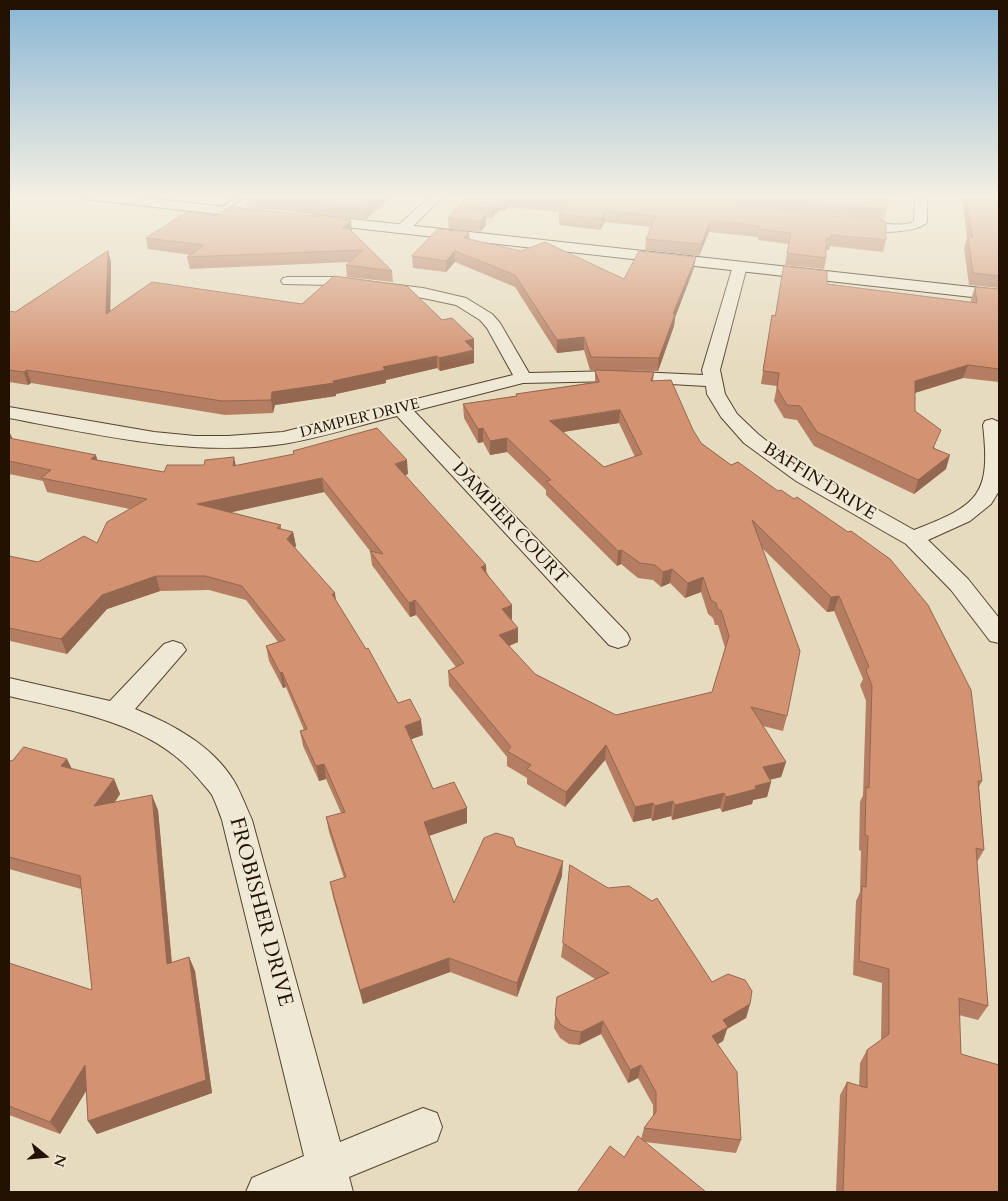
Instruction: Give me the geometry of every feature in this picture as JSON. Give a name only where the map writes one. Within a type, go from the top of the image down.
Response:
[{"type":"main road","points":[[609,252],[999,295]]},
{"type":"street","points":[[711,381],[711,365],[740,266]]},
{"type":"street","points":[[288,281],[332,281],[423,293],[461,301],[486,317],[494,326],[523,378]]},
{"type":"street","name":"DAMPIER DRIVE","points":[[9,413],[154,438],[195,442],[228,442],[283,438],[523,378],[617,376],[711,381]]},
{"type":"street","name":"BAFFIN DRIVE","points":[[711,381],[717,396],[730,417],[747,435],[774,458],[814,483],[912,538],[952,577],[999,635]]},
{"type":"street","name":"DAMPIER COURT","points":[[401,409],[618,639]]},
{"type":"street","points":[[912,538],[952,523],[975,508],[989,494],[995,476],[996,454],[992,425]]},
{"type":"street","points":[[116,712],[173,650]]},
{"type":"street","name":"FROBISHER DRIVE","points":[[9,687],[116,712],[150,726],[183,745],[205,766],[222,787],[237,820],[330,1179]]},
{"type":"street","points":[[266,1192],[330,1179],[424,1127]]},
{"type":"building","points":[[108,252],[106,314],[152,282],[302,304],[334,276],[407,286],[442,320],[452,318],[474,339],[465,341],[474,350],[383,367],[385,370],[333,381],[334,383],[272,392],[271,400],[222,401],[27,370],[24,372],[9,370],[9,311],[15,312]]},
{"type":"building","points":[[194,252],[312,252],[187,257]]},
{"type":"building","points":[[361,252],[373,252],[392,271],[346,265]]},
{"type":"building","points":[[416,252],[454,252],[446,261],[412,256]]},
{"type":"building","points":[[458,252],[566,252],[624,279],[638,252],[696,257],[673,314],[675,314],[659,358],[591,357],[584,337],[557,340],[515,275]]},
{"type":"building","points":[[826,252],[826,258],[787,253]]},
{"type":"building","points":[[970,252],[999,252],[999,276],[973,273]]},
{"type":"building","points":[[784,266],[827,271],[827,284],[977,303],[975,287],[999,289],[999,369],[968,365],[915,381],[915,411],[941,430],[933,448],[950,455],[918,480],[817,432],[800,406],[787,405],[777,388],[779,373],[763,371],[772,315],[775,316]]},
{"type":"building","points":[[595,370],[654,372],[651,381],[671,380],[693,430],[701,443],[731,465],[738,462],[778,491],[781,490],[794,499],[797,497],[848,532],[851,531],[890,559],[928,605],[971,690],[982,781],[978,781],[984,850],[976,848],[988,1006],[959,998],[961,1054],[999,1065],[999,1192],[843,1192],[847,1082],[867,1088],[867,1050],[889,1034],[889,969],[859,961],[862,886],[866,887],[868,836],[865,835],[866,787],[869,788],[872,686],[866,670],[869,667],[839,596],[831,597],[752,520],[800,651],[787,716],[751,707],[786,762],[763,767],[771,782],[755,786],[756,789],[726,797],[724,793],[675,805],[673,801],[655,806],[653,803],[635,807],[606,745],[566,792],[527,769],[531,765],[507,751],[511,747],[448,671],[464,663],[415,600],[409,603],[370,551],[383,554],[322,478],[197,504],[281,525],[277,528],[293,532],[287,539],[335,593],[332,594],[366,649],[368,648],[398,703],[410,699],[421,720],[405,726],[433,789],[454,782],[467,808],[424,822],[454,903],[484,838],[496,833],[513,838],[516,846],[563,861],[517,983],[449,958],[360,990],[330,882],[346,877],[326,817],[345,812],[324,764],[316,766],[300,731],[307,729],[282,672],[280,673],[266,646],[285,640],[242,586],[205,576],[156,576],[102,595],[61,639],[9,628],[9,556],[38,562],[84,536],[97,543],[107,522],[147,499],[41,478],[51,470],[9,461],[9,438],[96,455],[91,459],[164,472],[167,465],[204,465],[205,460],[234,457],[233,466],[294,454],[293,451],[377,428],[407,460],[395,464],[486,565],[481,567],[512,605],[502,609],[518,628],[499,635],[535,674],[616,715],[712,692],[729,636],[721,610],[718,610],[716,603],[711,600],[703,577],[688,583],[672,569],[663,572],[655,565],[640,563],[622,550],[618,551],[546,481],[551,480],[507,438],[490,441],[483,428],[478,429],[463,404],[599,382]],"holes":[[[620,410],[642,454],[604,467],[550,421]]]},
{"type":"building","points":[[24,747],[67,759],[61,766],[114,779],[94,806],[152,795],[167,964],[189,957],[206,1080],[88,1121],[85,1065],[50,1122],[9,1106],[9,963],[92,990],[80,876],[9,857],[9,760],[12,761]]},
{"type":"building","points":[[570,865],[608,888],[629,886],[652,901],[657,898],[712,982],[728,974],[745,980],[752,991],[750,1004],[723,1020],[728,1027],[712,1036],[737,1072],[741,1140],[644,1128],[656,1112],[656,1092],[641,1065],[630,1070],[603,1021],[581,1032],[570,1030],[561,1025],[555,1015],[557,997],[609,973],[563,943]]},
{"type":"building","points":[[638,1136],[706,1192],[577,1192],[610,1146],[624,1157]]}]
